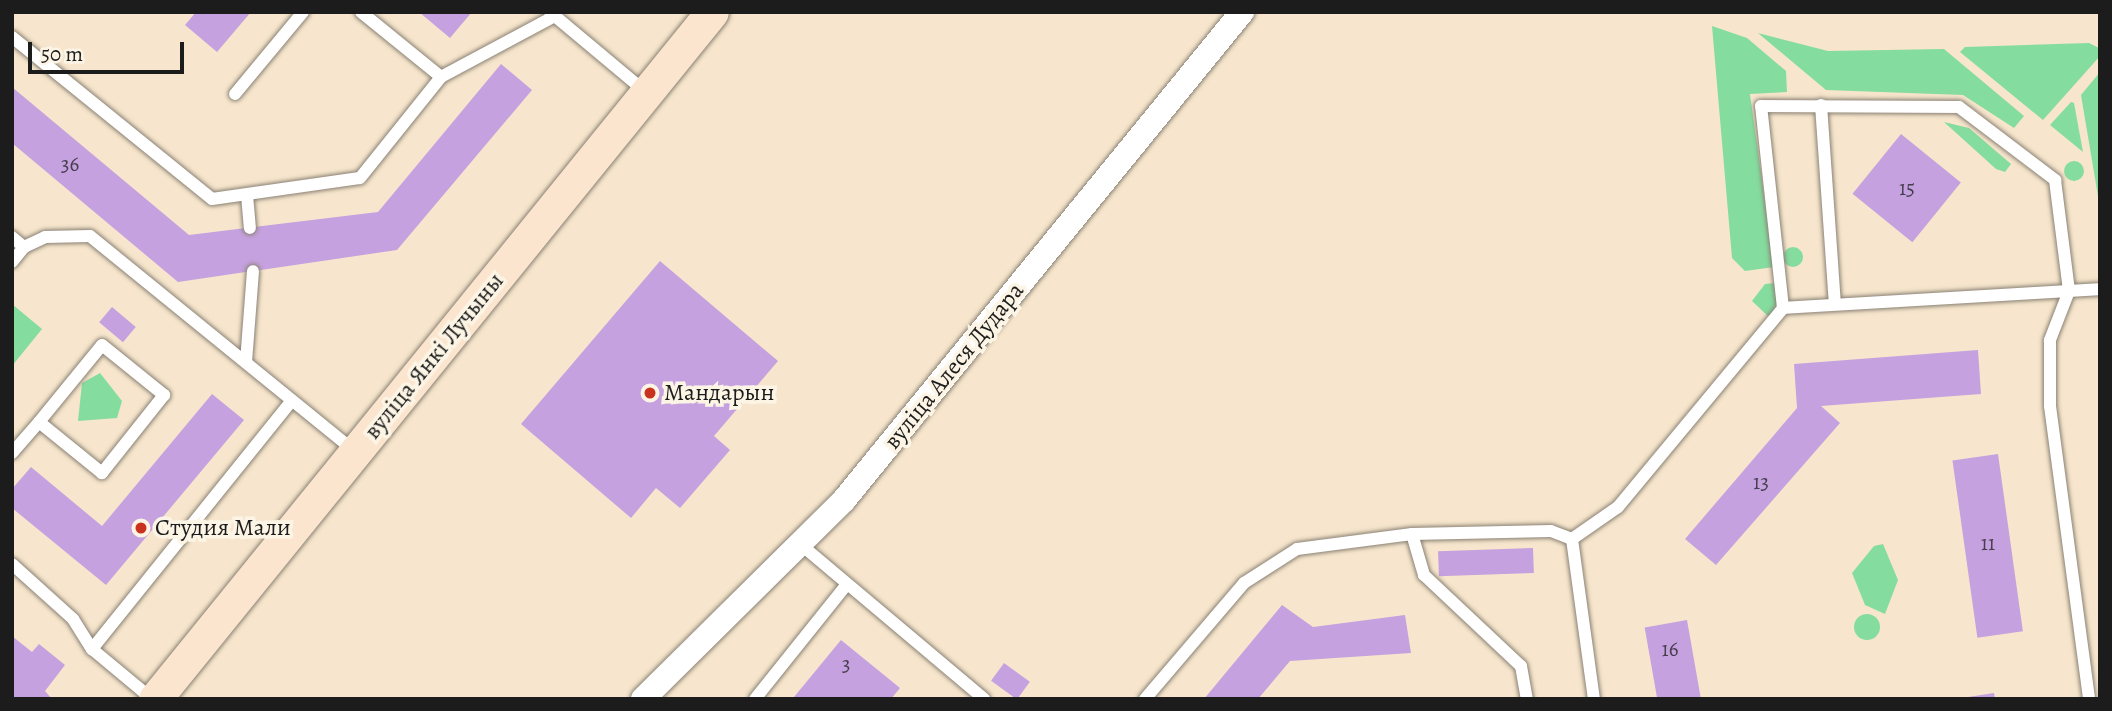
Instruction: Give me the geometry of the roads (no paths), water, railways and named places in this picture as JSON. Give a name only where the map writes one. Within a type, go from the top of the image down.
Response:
[{"type":"main road","name":"вуліца Янкі Лучыны","points":[[153,699],[712,12]]},
{"type":"street","name":"вуліца Алеся Дудара","points":[[643,699],[844,500],[1242,12]]},
{"type":"lane","points":[[235,94],[303,12]]},
{"type":"lane","points":[[361,12],[441,77]]},
{"type":"lane","points":[[12,37],[212,199],[360,178],[441,77],[552,14],[647,93]]},
{"type":"lane","points":[[1821,105],[1835,303]]},
{"type":"lane","points":[[1572,539],[1618,507],[1783,307],[1761,106],[1821,105],[1972,112],[2055,180],[2069,291],[2050,340],[2050,406],[2089,699]]},
{"type":"lane","points":[[247,195],[250,228]]},
{"type":"lane","points":[[12,262],[24,247],[46,237],[90,236],[355,452]]},
{"type":"lane","points":[[12,237],[24,247]]},
{"type":"lane","points":[[246,362],[253,271]]},
{"type":"lane","points":[[1783,307],[2100,289]]},
{"type":"lane","points":[[12,453],[102,345],[164,395],[102,473],[39,422]]},
{"type":"lane","points":[[92,649],[292,400]]},
{"type":"lane","points":[[1145,699],[1267,563],[1297,549],[1412,534],[1551,531],[1572,539]]},
{"type":"lane","points":[[1412,534],[1424,575],[1521,666],[1527,699]]},
{"type":"lane","points":[[1572,539],[1594,699]]},
{"type":"lane","points":[[799,543],[984,699]]},
{"type":"lane","points":[[12,564],[73,619],[92,649],[153,699]]},
{"type":"lane","points":[[755,699],[847,584]]},
{"type":"place","name":"Мандарын","points":[[650,393]]},
{"type":"place","name":"Студия Мали","points":[[141,528]]}]
